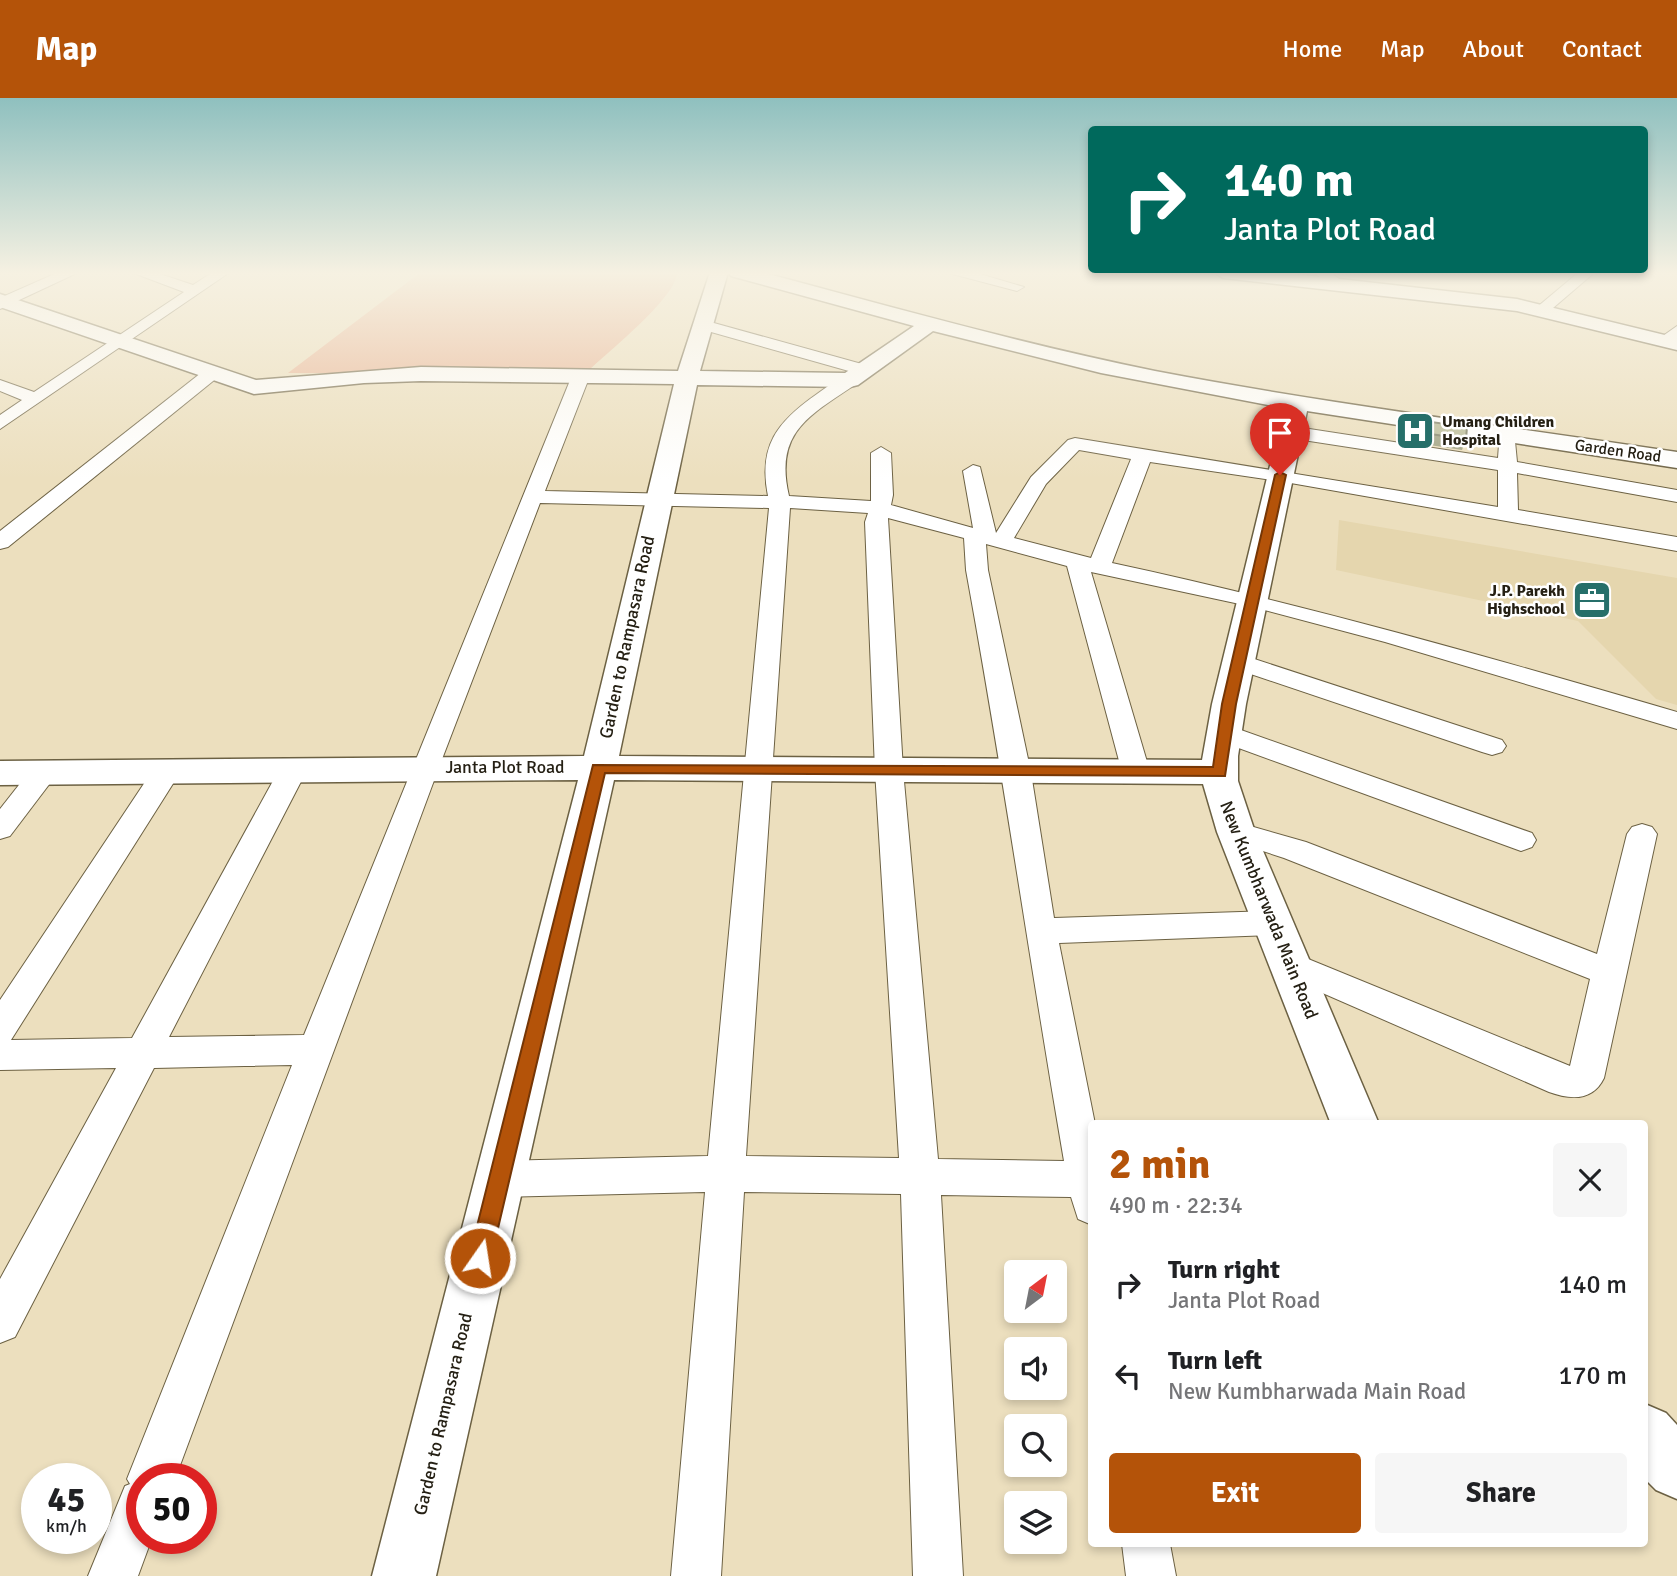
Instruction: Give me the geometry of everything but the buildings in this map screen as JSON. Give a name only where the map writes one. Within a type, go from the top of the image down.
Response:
[{"type":"main road","points":[[121,341],[254,387],[398,375],[687,378],[857,375],[906,341]]},
{"type":"main road","name":"Garden to Rampasara Road","points":[[404,1576],[598,768],[687,378],[698,341]]},
{"type":"main road","name":"Garden Road","points":[[999,341],[1293,418],[1507,435],[1677,460]]},
{"type":"main road","name":"New Kumbharwada Main Road","points":[[1293,418],[1224,733],[1220,772],[1227,808],[1236,832],[1353,1120]]},
{"type":"main road","name":"Janta Plot Road","points":[[0,773],[425,767],[1017,773],[1220,772]]},
{"type":"main road","points":[[1648,1437],[1677,1469]]},
{"type":"street","points":[[0,423],[121,341]]},
{"type":"street","points":[[752,341],[857,375]]},
{"type":"street","points":[[0,542],[212,373]]},
{"type":"street","points":[[696,1576],[756,769],[780,502],[774,463],[782,437],[803,412],[857,375]]},
{"type":"street","points":[[157,1463],[425,767],[580,377]]},
{"type":"street","points":[[0,385],[36,399]]},
{"type":"street","points":[[1293,418],[1509,466],[1677,496]]},
{"type":"street","points":[[1507,435],[1508,514]]},
{"type":"street","points":[[1088,1173],[1040,931],[1017,773],[977,570],[988,538],[1071,445],[1084,444],[1280,476],[1677,544]]},
{"type":"street","points":[[881,453],[883,495],[876,522],[889,770],[919,1177],[938,1576]]},
{"type":"street","points":[[1136,772],[1088,564],[1143,454]]},
{"type":"street","points":[[973,471],[988,538]]},
{"type":"street","points":[[531,497],[838,503],[880,509],[1088,564],[1252,600],[1394,637],[1677,721]]},
{"type":"street","points":[[1239,662],[1492,746]]},
{"type":"street","points":[[1224,733],[1521,840]]},
{"type":"street","points":[[0,1322],[293,770]]},
{"type":"street","points":[[0,1030],[167,771]]},
{"type":"street","points":[[0,829],[43,774]]},
{"type":"street","points":[[1236,832],[1295,850],[1611,973]]},
{"type":"street","points":[[1291,965],[1571,1084],[1586,1078],[1589,1055],[1611,973],[1642,834]]},
{"type":"street","points":[[1040,931],[1274,923]]},
{"type":"street","points":[[0,1055],[316,1050]]},
{"type":"street","points":[[499,1179],[725,1174],[919,1177],[1088,1188]]},
{"type":"street","points":[[113,1576],[126,1543]]},
{"type":"street","points":[[1146,1547],[1151,1576]]},
{"type":"shaded area","points":[[330,341],[622,341],[585,374],[288,373]]},
{"type":"shaded area","points":[[1339,520],[1677,578],[1677,705],[1656,699],[1578,621],[1336,570]]},
{"type":"place","name":"Umang Children Hospital","points":[[1415,431]]},
{"type":"place","name":"J.P. Parekh Highschool","points":[[1592,600]]},
{"type":"route","points":[[480,1258],[598,768],[1017,773],[1220,772],[1229,704],[1280,475]]}]
